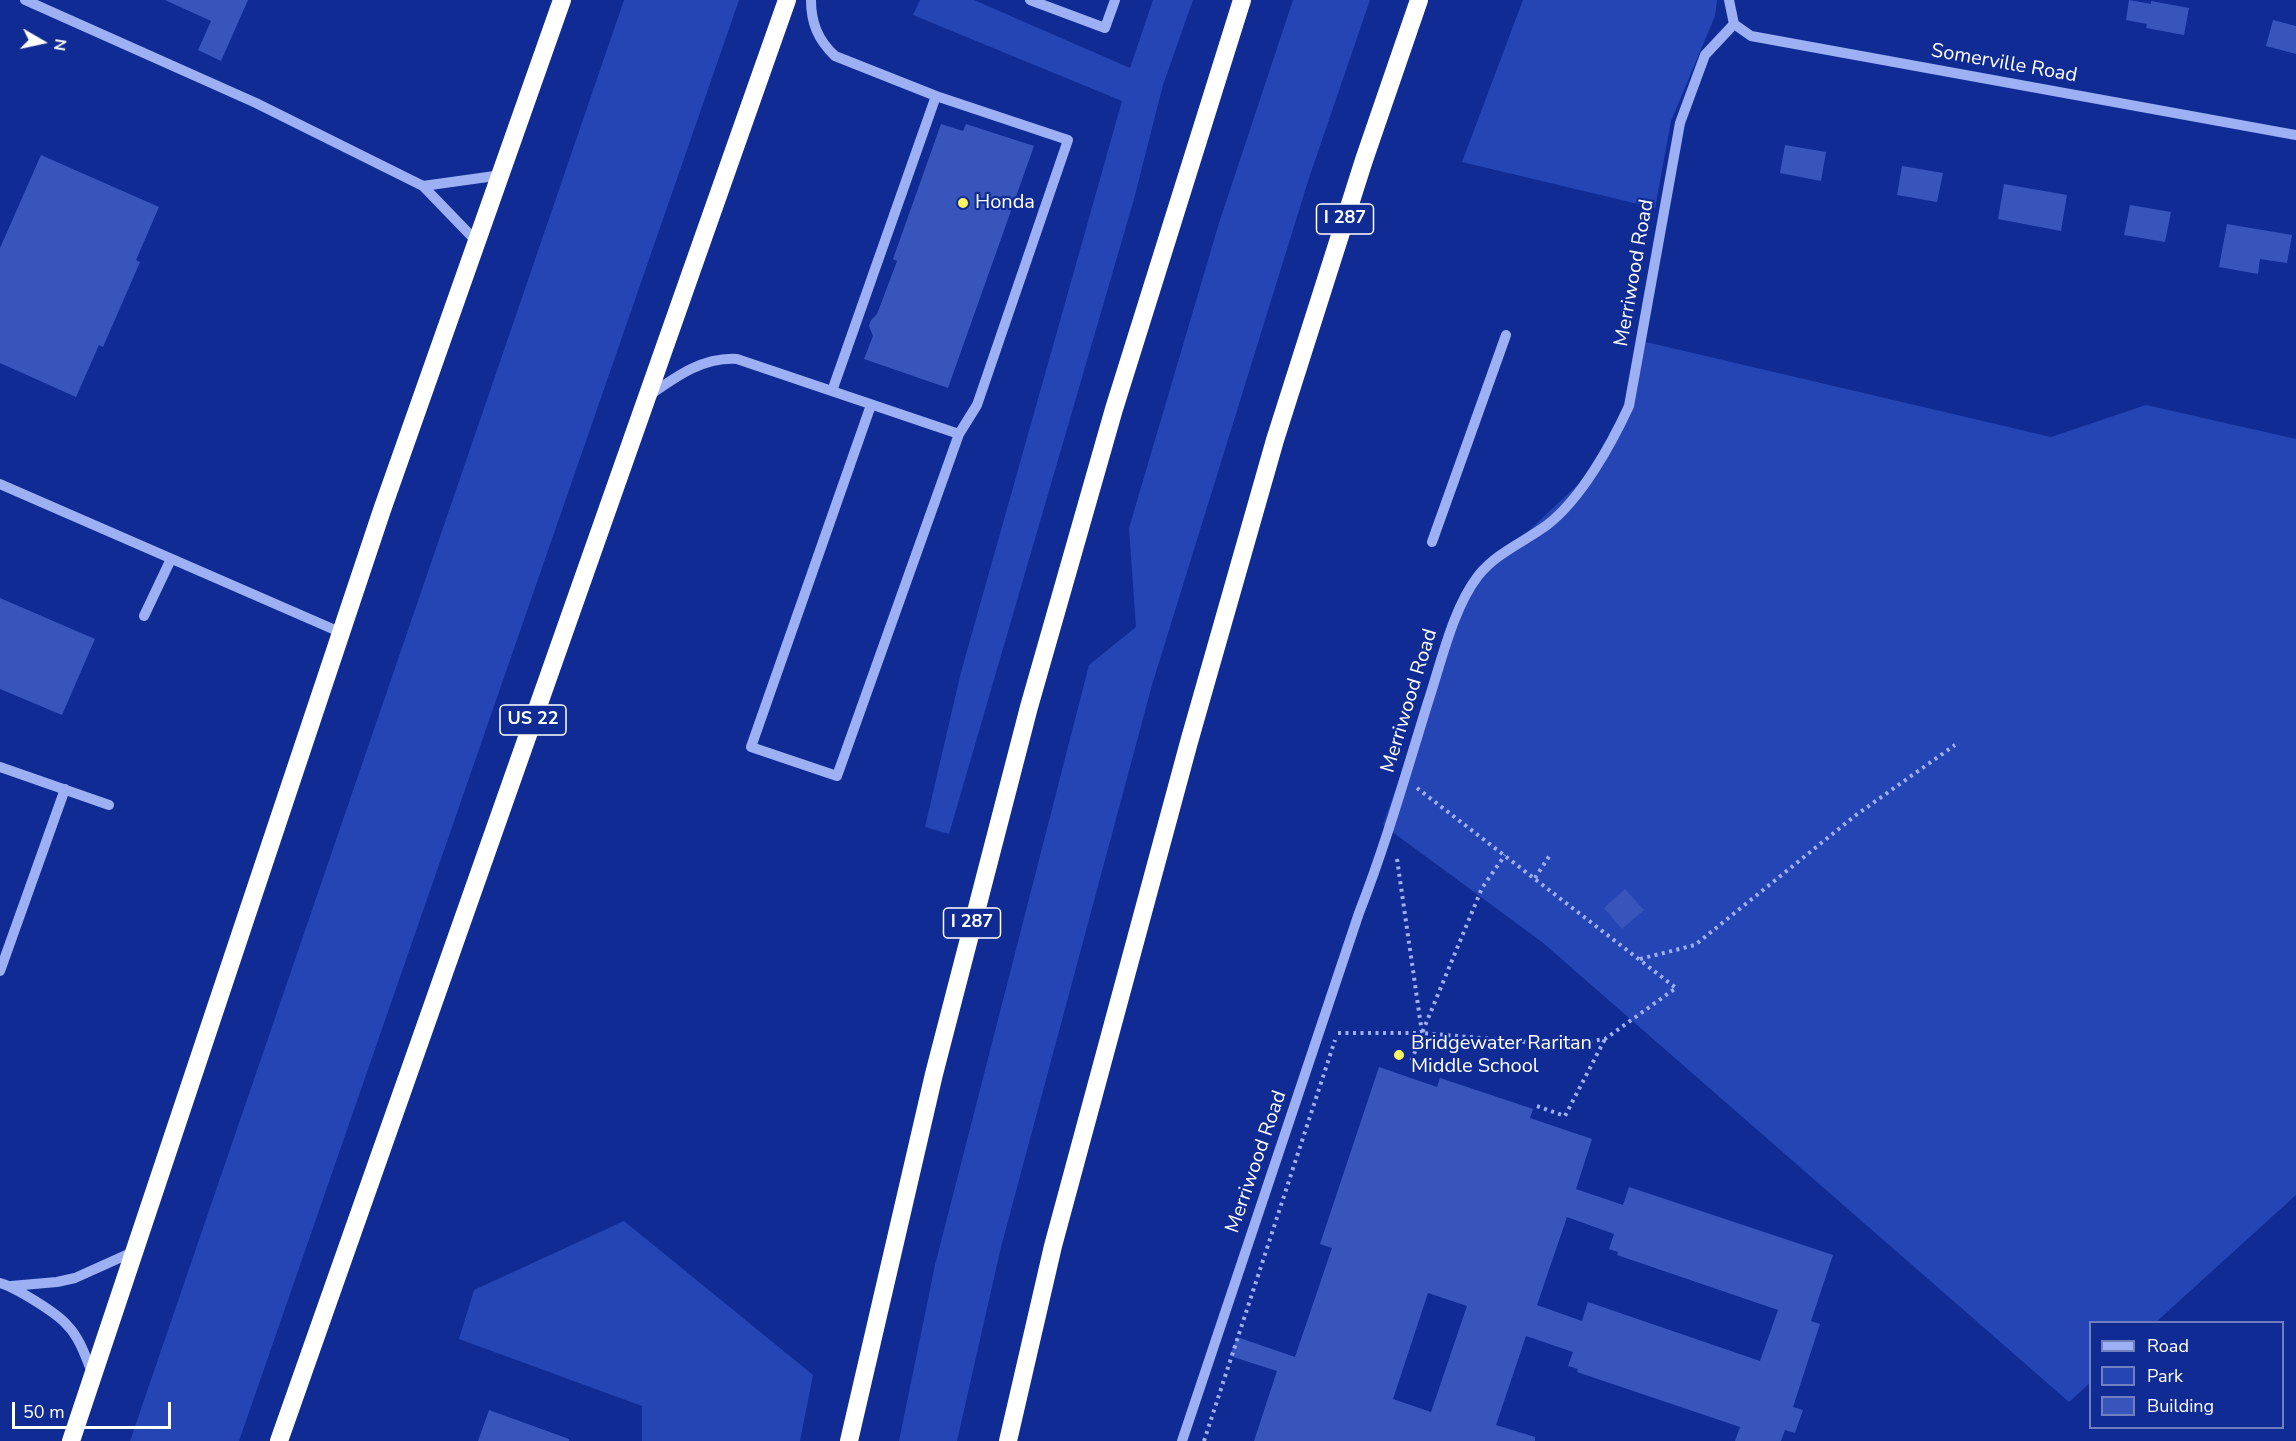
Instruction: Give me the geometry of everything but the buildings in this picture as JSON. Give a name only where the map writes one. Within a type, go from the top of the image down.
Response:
[{"type":"highway","points":[[71,1441],[389,490],[562,0]]},
{"type":"highway","name":"US 22","points":[[279,1441],[787,0]]},
{"type":"highway","name":"I 287","points":[[849,1441],[934,1074],[1029,707],[1114,410],[1242,0]]},
{"type":"highway","name":"I 287","points":[[1008,1441],[1053,1246],[1189,742],[1279,429],[1364,160],[1419,0]]},
{"type":"street","points":[[25,0],[49,5],[256,103],[423,186],[478,243]]},
{"type":"street","points":[[811,0],[811,12],[816,31],[824,45],[835,56],[936,96],[1068,140],[977,405],[959,434],[837,776],[750,747],[871,405]]},
{"type":"street","points":[[1030,0],[1105,28],[1115,0]]},
{"type":"street","points":[[1729,0],[1734,24]]},
{"type":"street","name":"Somerville Road","points":[[1734,24],[1751,36],[2296,135]]},
{"type":"street","name":"Merriwood Road","points":[[1182,1441],[1359,913],[1378,864],[1454,619],[1478,576],[1500,555],[1548,524],[1586,483],[1629,406],[1680,123],[1705,56],[1734,24]]},
{"type":"street","points":[[832,391],[936,96]]},
{"type":"street","points":[[423,186],[502,175]]},
{"type":"street","points":[[1432,542],[1506,335]]},
{"type":"street","points":[[646,397],[688,369],[724,358],[737,359],[959,434]]},
{"type":"street","points":[[0,484],[342,633]]},
{"type":"street","points":[[144,616],[171,559]]},
{"type":"street","points":[[0,767],[109,805]]},
{"type":"street","points":[[0,971],[65,789]]},
{"type":"street","points":[[6,1284],[57,1282],[75,1278],[135,1251]]},
{"type":"street","points":[[6,1284],[67,1325],[81,1346],[93,1375]]},
{"type":"path","points":[[1639,959],[1695,945],[1856,815],[1955,745]]},
{"type":"path","points":[[1405,778],[1676,988],[1605,1039],[1565,1116],[1538,1106]]},
{"type":"path","points":[[1415,800],[1419,789]]},
{"type":"path","points":[[1436,1070],[1411,1062],[1482,888],[1505,855]]},
{"type":"path","points":[[1535,878],[1550,855]]},
{"type":"path","points":[[1393,868],[1396,857],[1422,1033]]},
{"type":"path","points":[[1204,1441],[1341,1022]]},
{"type":"path","points":[[1338,1033],[1422,1033],[1565,1045],[1605,1039]]},
{"type":"green space","points":[[624,0],[739,0],[239,1441],[130,1441]]},
{"type":"green space","points":[[920,0],[974,0],[1130,68],[1153,0],[1193,0],[1163,85],[1134,199],[949,834],[925,827],[961,672],[1122,101],[913,15]]},
{"type":"green space","points":[[1293,0],[1370,0],[1309,178],[1152,685],[1001,1247],[957,1441],[899,1441],[935,1265],[1089,665],[1136,627],[1129,528],[1219,223]]},
{"type":"green space","points":[[1523,0],[1717,0],[1715,16],[1671,121],[1655,208],[1462,162]]},
{"type":"green space","points":[[1646,342],[2051,437],[2146,405],[2296,439],[2296,1195],[2157,1321],[2089,1321],[2089,1384],[2069,1402],[1542,942],[1383,825],[1466,590],[1606,458]]},
{"type":"green space","points":[[624,1221],[813,1375],[800,1441],[642,1441],[642,1406],[459,1339],[474,1290]]},
{"type":"place","name":"Honda","points":[[963,203]]},
{"type":"place","name":"Bridgewater Raritan Middle School","points":[[1399,1055]]}]
